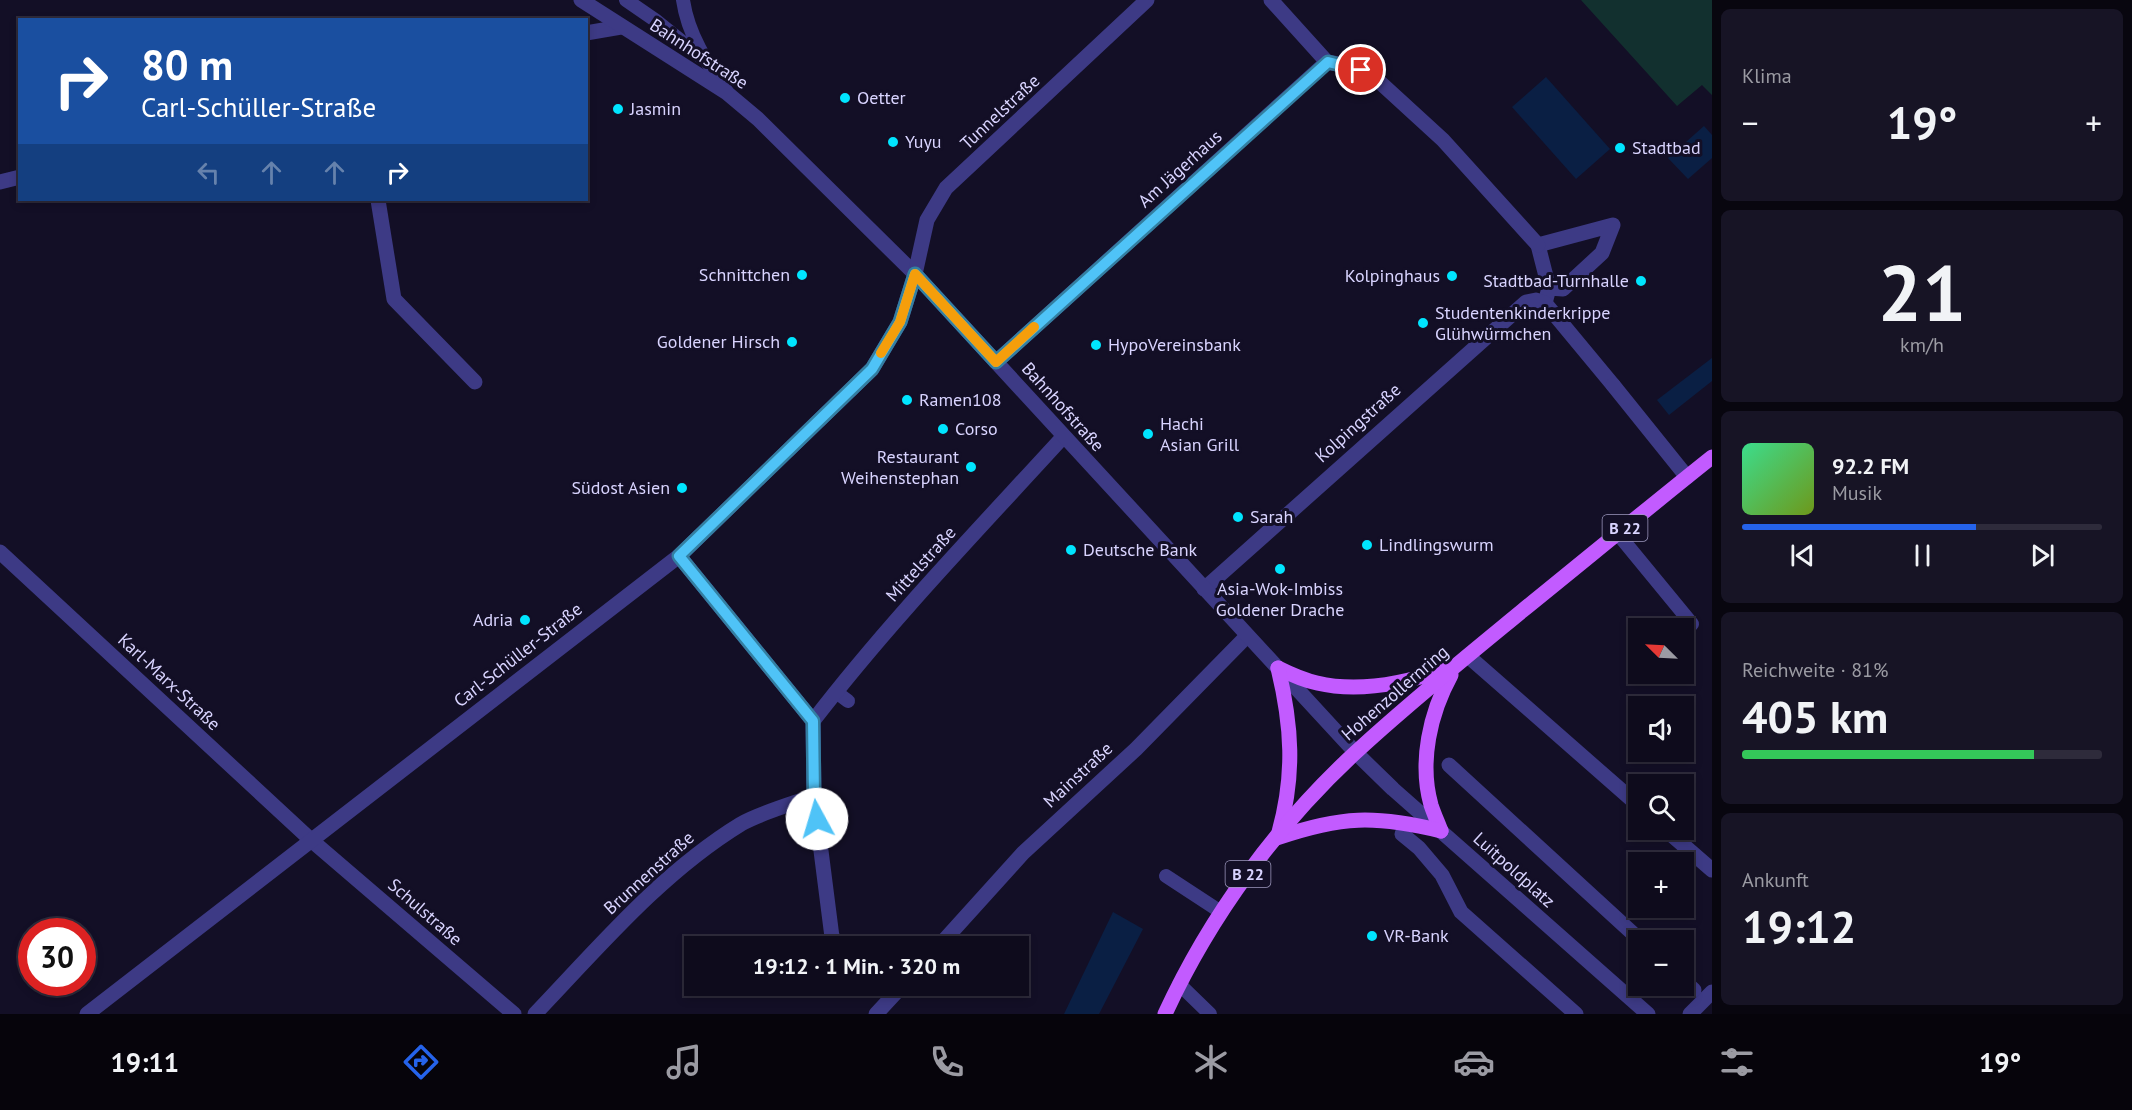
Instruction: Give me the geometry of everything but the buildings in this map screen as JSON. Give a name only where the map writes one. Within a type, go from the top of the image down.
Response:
[{"type":"main road","name":"Hohenzollernring","points":[[1165,1014],[1179,984],[1221,912],[1277,838],[1356,753],[1468,656],[1712,457]]},
{"type":"main road","points":[[1278,668],[1317,684],[1342,687],[1384,685],[1455,667]]},
{"type":"main road","points":[[1441,831],[1431,806],[1427,784],[1427,763],[1433,715],[1455,667]]},
{"type":"main road","points":[[1277,838],[1286,806],[1291,756],[1288,720],[1278,668]]},
{"type":"main road","points":[[1277,838],[1306,828],[1347,819],[1393,821],[1441,831]]},
{"type":"street","name":"Bahnhofstraße","points":[[581,0],[727,93],[758,119],[915,274],[1356,753]]},
{"type":"street","name":"Tunnelstraße","points":[[915,274],[927,220],[946,188],[1147,0]]},
{"type":"street","points":[[1271,0],[1328,62],[1349,66],[1372,75],[1443,140],[1538,245],[1547,295],[1613,385],[1687,477]]},
{"type":"street","points":[[588,33],[621,27]]},
{"type":"street","name":"Am Jägerhaus","points":[[996,362],[1328,62]]},
{"type":"street","points":[[0,182],[18,178]]},
{"type":"street","points":[[378,201],[394,299],[475,382]]},
{"type":"street","name":"Kolpingstraße","points":[[1204,589],[1526,302],[1563,289],[1602,253],[1613,225],[1538,245]]},
{"type":"street","name":"Carl-Schüller-Straße","points":[[96,1011],[310,840],[679,556],[872,369],[900,322],[915,274]]},
{"type":"street","name":"Mittelstraße","points":[[813,721],[842,696],[851,673],[1063,437]]},
{"type":"street","name":"Karl-Marx-Straße","points":[[0,552],[310,840]]},
{"type":"street","points":[[679,556],[813,721],[814,796],[832,936]]},
{"type":"street","name":"Mainstraße","points":[[948,936],[1023,853],[1136,749],[1247,636]]},
{"type":"street","points":[[1468,656],[1628,796]]},
{"type":"street","name":"Luitpoldplatz","points":[[1356,753],[1648,1014]]},
{"type":"street","name":"Luitpoldplatz","points":[[1449,765],[1629,930]]},
{"type":"street","name":"Brunnenstraße","points":[[535,1014],[624,920],[700,852],[743,823],[814,796]]},
{"type":"street","points":[[1402,834],[1425,854],[1461,912],[1583,1013]]},
{"type":"street","name":"Schulstraße","points":[[310,840],[514,1014]]},
{"type":"street","points":[[1678,840],[1712,870]]},
{"type":"street","points":[[876,1014],[887,996]]},
{"type":"street","points":[[1690,1014],[1711,1001]]},
{"type":"lane","points":[[626,0],[705,60]]},
{"type":"lane","points":[[670,0],[683,5],[692,34],[705,60],[727,93]]},
{"type":"lane","points":[[1618,534],[1687,618]]},
{"type":"lane","points":[[1166,876],[1221,912]]},
{"type":"lane","points":[[1179,984],[1210,1014]]},
{"type":"green space","points":[[1581,0],[1712,0],[1712,95],[1702,85],[1677,106]]},
{"type":"water","points":[[1546,77],[1610,149],[1576,179],[1512,107]]},
{"type":"water","points":[[1704,126],[1712,135],[1712,158],[1688,179],[1668,158]]},
{"type":"water","points":[[1712,358],[1712,381],[1669,415],[1657,400]]},
{"type":"water","points":[[1113,912],[1143,929],[1099,1014],[1064,1014]]},
{"type":"slow traffic","points":[[881,353],[900,322],[915,274],[996,362],[1034,327]]},
{"type":"place","name":"Oetter","points":[[845,98]]},
{"type":"place","name":"Jasmin","points":[[618,109]]},
{"type":"place","name":"Yuyu","points":[[893,142]]},
{"type":"place","name":"Stadtbad","points":[[1620,148]]},
{"type":"place","name":"Schnittchen","points":[[802,275]]},
{"type":"place","name":"Kolpinghaus","points":[[1452,276]]},
{"type":"place","name":"Stadtbad-Turnhalle","points":[[1641,281]]},
{"type":"place","name":"Studentenkinderkrippe Glühwürmchen","points":[[1423,323]]},
{"type":"place","name":"Goldener Hirsch","points":[[792,342]]},
{"type":"place","name":"HypoVereinsbank","points":[[1096,345]]},
{"type":"place","name":"Ramen108","points":[[907,400]]},
{"type":"place","name":"Corso","points":[[943,429]]},
{"type":"place","name":"Hachi Asian Grill","points":[[1148,434]]},
{"type":"place","name":"Restaurant Weihenstephan","points":[[971,467]]},
{"type":"place","name":"Südost Asien","points":[[682,488]]},
{"type":"place","name":"Sarah","points":[[1238,517]]},
{"type":"place","name":"Lindlingswurm","points":[[1367,545]]},
{"type":"place","name":"Deutsche Bank","points":[[1071,550]]},
{"type":"place","name":"Asia-Wok-Imbiss Goldener Drache","points":[[1280,569]]},
{"type":"place","name":"Adria","points":[[525,620]]},
{"type":"place","name":"VR-Bank","points":[[1372,936]]},
{"type":"route","points":[[817,819],[814,796],[813,721],[679,556],[872,369],[900,322],[915,274],[996,362],[1328,62],[1361,70]]}]
